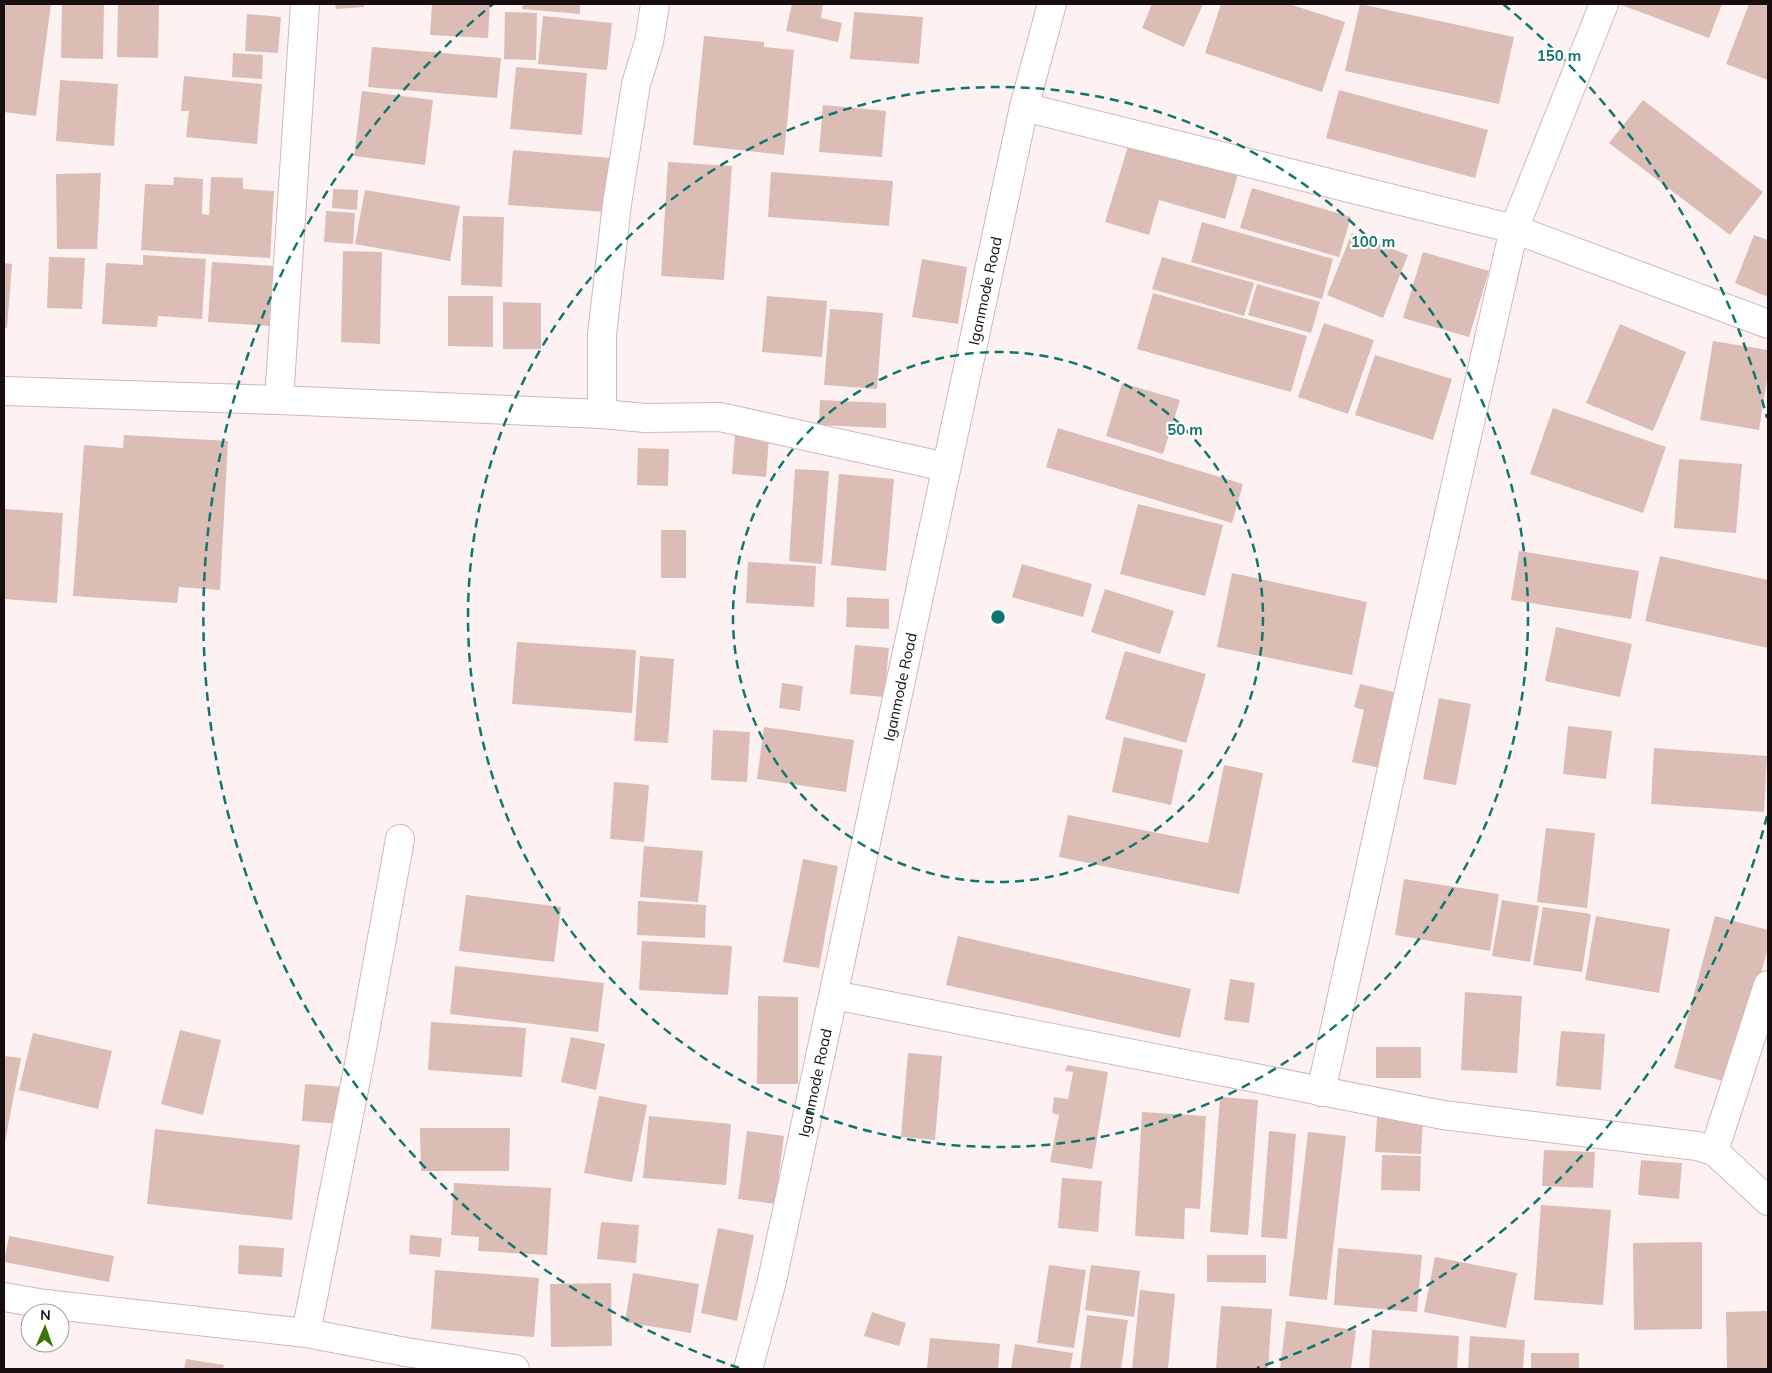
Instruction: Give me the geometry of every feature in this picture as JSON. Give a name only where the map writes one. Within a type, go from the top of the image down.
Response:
[{"type":"street","points":[[280,400],[305,4]]},
{"type":"street","points":[[602,414],[602,335],[617,204],[636,84],[649,42],[655,4]]},
{"type":"street","name":"Iganmode Road","points":[[748,1369],[771,1285],[1024,107],[1052,4]]},
{"type":"street","points":[[1321,1092],[1514,229],[1604,4]]},
{"type":"street","points":[[1024,107],[1514,229],[1768,324]]},
{"type":"street","points":[[4,391],[280,400],[602,414],[644,418],[720,417],[946,467]]},
{"type":"street","points":[[306,1333],[360,1059],[400,839]]},
{"type":"street","points":[[1714,1151],[1768,985]]},
{"type":"street","points":[[834,995],[1443,1115],[1697,1146],[1714,1151],[1768,1201]]},
{"type":"street","points":[[4,1297],[73,1307],[306,1333],[406,1352],[515,1369]]},
{"type":"building","points":[[4,4],[51,4],[36,116],[4,112]]},
{"type":"building","points":[[62,4],[104,4],[103,59],[61,58]]},
{"type":"building","points":[[118,4],[159,4],[158,58],[117,57]]},
{"type":"building","points":[[335,4],[364,4],[364,7],[336,9]]},
{"type":"building","points":[[432,4],[490,4],[488,38],[430,35]]},
{"type":"building","points":[[523,4],[580,4],[580,14],[522,9]]},
{"type":"building","points":[[792,4],[823,4],[821,18],[842,23],[838,42],[786,31]]},
{"type":"building","points":[[1152,4],[1203,4],[1184,47],[1142,28]]},
{"type":"building","points":[[1221,4],[1289,4],[1345,22],[1322,92],[1205,53]]},
{"type":"building","points":[[1360,4],[1514,37],[1499,104],[1345,71]]},
{"type":"building","points":[[1619,4],[1722,4],[1709,38]]},
{"type":"building","points":[[1749,4],[1768,4],[1768,80],[1726,64]]},
{"type":"building","points":[[505,12],[537,13],[536,60],[504,59]]},
{"type":"building","points":[[854,12],[923,17],[919,64],[850,59]]},
{"type":"building","points":[[247,14],[281,17],[278,53],[245,51]]},
{"type":"building","points":[[543,16],[612,23],[607,70],[538,64]]},
{"type":"building","points":[[704,36],[764,42],[764,47],[794,50],[784,155],[693,145]]},
{"type":"building","points":[[372,47],[501,58],[497,98],[368,87]]},
{"type":"building","points":[[233,53],[263,55],[262,79],[232,77]]},
{"type":"building","points":[[516,67],[587,73],[582,135],[510,129]]},
{"type":"building","points":[[184,76],[262,84],[257,144],[186,137],[189,111],[181,111]]},
{"type":"building","points":[[60,80],[118,84],[114,146],[56,141]]},
{"type":"building","points":[[1339,90],[1488,130],[1475,178],[1326,138]]},
{"type":"building","points":[[362,91],[433,100],[425,165],[354,156]]},
{"type":"building","points":[[1643,100],[1763,192],[1730,235],[1609,143]]},
{"type":"building","points":[[823,105],[886,111],[882,157],[819,152]]},
{"type":"building","points":[[1129,143],[1238,174],[1225,219],[1159,200],[1149,235],[1105,222]]},
{"type":"building","points":[[513,150],[611,158],[607,212],[508,205]]},
{"type":"building","points":[[668,162],[732,166],[724,280],[661,276]]},
{"type":"building","points":[[771,172],[893,181],[889,226],[768,217]]},
{"type":"building","points":[[101,173],[97,249],[57,249],[56,174]]},
{"type":"building","points":[[174,177],[203,179],[202,214],[209,215],[211,177],[243,178],[243,189],[274,191],[270,258],[141,250],[145,184],[173,185]]},
{"type":"building","points":[[1252,188],[1351,217],[1339,257],[1240,228]]},
{"type":"building","points":[[333,189],[358,190],[357,210],[332,208]]},
{"type":"building","points":[[365,190],[460,206],[450,261],[355,244]]},
{"type":"building","points":[[326,211],[355,213],[353,244],[324,242]]},
{"type":"building","points":[[463,216],[504,217],[502,287],[461,285]]},
{"type":"building","points":[[1202,222],[1333,259],[1322,299],[1191,262]]},
{"type":"building","points":[[1352,233],[1408,255],[1383,318],[1327,295]]},
{"type":"building","points":[[1754,235],[1768,240],[1768,297],[1735,283]]},
{"type":"building","points":[[343,251],[382,252],[380,344],[341,342]]},
{"type":"building","points":[[1423,252],[1489,271],[1469,337],[1403,318]]},
{"type":"building","points":[[143,255],[206,259],[202,319],[158,316],[157,327],[102,324],[106,263],[143,265]]},
{"type":"building","points":[[49,257],[85,258],[82,309],[47,308]]},
{"type":"building","points":[[1162,257],[1254,283],[1244,316],[1152,289]]},
{"type":"building","points":[[922,259],[967,267],[958,324],[912,317]]},
{"type":"building","points":[[212,262],[274,266],[271,326],[208,322]]},
{"type":"building","points":[[4,263],[12,264],[7,328],[4,328]]},
{"type":"building","points":[[1257,284],[1320,302],[1311,333],[1248,315]]},
{"type":"building","points":[[1153,293],[1307,336],[1291,392],[1137,349]]},
{"type":"building","points":[[448,296],[493,296],[493,347],[448,346]]},
{"type":"building","points":[[767,296],[827,301],[822,357],[762,352]]},
{"type":"building","points":[[503,302],[541,303],[541,349],[503,349]]},
{"type":"building","points":[[830,309],[883,313],[877,389],[824,385]]},
{"type":"building","points":[[1324,323],[1374,340],[1348,414],[1298,397]]},
{"type":"building","points":[[1620,324],[1686,352],[1653,431],[1586,403]]},
{"type":"building","points":[[1713,341],[1768,350],[1768,373],[1759,430],[1700,420]]},
{"type":"building","points":[[1375,355],[1452,379],[1433,440],[1355,415]]},
{"type":"building","points":[[1122,383],[1180,400],[1163,454],[1106,436]]},
{"type":"building","points":[[820,400],[886,403],[886,428],[819,425]]},
{"type":"building","points":[[1553,408],[1666,447],[1643,513],[1530,474]]},
{"type":"building","points":[[1058,428],[1243,484],[1232,523],[1046,467]]},
{"type":"building","points":[[124,435],[228,441],[220,590],[179,587],[177,603],[73,596],[84,445],[123,448]]},
{"type":"building","points":[[735,435],[769,438],[766,477],[732,474]]},
{"type":"building","points":[[638,448],[669,449],[668,486],[637,485]]},
{"type":"building","points":[[1679,459],[1742,464],[1736,533],[1674,528]]},
{"type":"building","points":[[795,469],[829,471],[822,564],[789,561]]},
{"type":"building","points":[[839,474],[894,479],[886,571],[831,565]]},
{"type":"building","points":[[1138,504],[1223,525],[1205,596],[1120,574]]},
{"type":"building","points":[[5,509],[63,513],[57,603],[4,599]]},
{"type":"building","points":[[661,530],[686,530],[686,578],[661,578]]},
{"type":"building","points":[[1519,551],[1639,571],[1631,619],[1511,600]]},
{"type":"building","points":[[1660,556],[1768,580],[1768,648],[1645,621]]},
{"type":"building","points":[[748,562],[816,566],[814,607],[746,603]]},
{"type":"building","points":[[1022,564],[1092,584],[1083,617],[1012,597]]},
{"type":"building","points":[[1232,573],[1367,602],[1352,675],[1217,647]]},
{"type":"building","points":[[1105,589],[1174,611],[1160,654],[1091,632]]},
{"type":"building","points":[[847,597],[889,599],[889,629],[846,627]]},
{"type":"building","points":[[1556,627],[1632,644],[1620,697],[1545,681]]},
{"type":"building","points":[[517,642],[636,650],[632,713],[512,704]]},
{"type":"building","points":[[855,645],[889,648],[884,697],[850,694]]},
{"type":"building","points":[[1125,651],[1206,674],[1186,743],[1105,719]]},
{"type":"building","points":[[640,656],[674,659],[668,743],[634,741]]},
{"type":"building","points":[[782,683],[803,686],[800,711],[779,708]]},
{"type":"building","points":[[1360,684],[1402,694],[1385,769],[1352,762],[1364,710],[1354,707]]},
{"type":"building","points":[[1439,698],[1471,704],[1456,785],[1423,779]]},
{"type":"building","points":[[1568,726],[1612,731],[1606,779],[1563,774]]},
{"type":"building","points":[[764,727],[854,740],[846,792],[757,779]]},
{"type":"building","points":[[713,730],[750,732],[747,782],[711,780]]},
{"type":"building","points":[[1124,737],[1183,750],[1171,805],[1112,792]]},
{"type":"building","points":[[1654,748],[1767,756],[1764,812],[1651,804]]},
{"type":"building","points":[[1224,765],[1263,773],[1239,894],[1059,857],[1068,815],[1208,843]]},
{"type":"building","points":[[614,782],[649,785],[644,842],[610,839]]},
{"type":"building","points":[[1546,828],[1595,833],[1587,908],[1537,902]]},
{"type":"building","points":[[644,846],[703,851],[698,902],[640,897]]},
{"type":"building","points":[[803,859],[838,866],[819,968],[783,962]]},
{"type":"building","points":[[1404,879],[1499,894],[1490,951],[1395,935]]},
{"type":"building","points":[[466,895],[561,907],[554,962],[459,951]]},
{"type":"building","points":[[1502,900],[1539,906],[1530,962],[1492,956]]},
{"type":"building","points":[[638,901],[706,905],[705,938],[637,935]]},
{"type":"building","points":[[1543,907],[1591,914],[1582,972],[1533,965]]},
{"type":"building","points":[[1596,916],[1670,929],[1659,993],[1585,980]]},
{"type":"building","points":[[1715,916],[1768,930],[1768,948],[1731,1083],[1674,1068]]},
{"type":"building","points":[[958,936],[1191,989],[1180,1038],[946,985]]},
{"type":"building","points":[[642,941],[732,946],[728,995],[639,990]]},
{"type":"building","points":[[455,966],[604,983],[598,1032],[450,1014]]},
{"type":"building","points":[[1230,979],[1255,983],[1249,1023],[1224,1020]]},
{"type":"building","points":[[1465,992],[1522,996],[1517,1073],[1461,1070]]},
{"type":"building","points":[[758,996],[798,997],[798,1084],[757,1084]]},
{"type":"building","points":[[431,1022],[526,1028],[522,1077],[428,1070]]},
{"type":"building","points":[[180,1030],[221,1040],[203,1115],[161,1104]]},
{"type":"building","points":[[1561,1031],[1605,1034],[1601,1090],[1556,1086]]},
{"type":"building","points":[[33,1033],[112,1051],[98,1109],[19,1090]]},
{"type":"building","points":[[571,1037],[605,1044],[596,1090],[561,1082]]},
{"type":"building","points":[[1376,1047],[1421,1047],[1421,1078],[1376,1078]]},
{"type":"building","points":[[908,1053],[942,1056],[935,1140],[901,1137]]},
{"type":"building","points":[[4,1056],[21,1058],[5,1142],[4,1142]]},
{"type":"building","points":[[1067,1065],[1108,1072],[1092,1169],[1050,1162],[1059,1115],[1052,1113],[1054,1097],[1068,1099],[1073,1072],[1065,1071]]},
{"type":"building","points":[[305,1084],[344,1087],[341,1124],[302,1121]]},
{"type":"building","points":[[599,1096],[647,1105],[632,1182],[584,1173]]},
{"type":"building","points":[[1220,1097],[1258,1100],[1248,1235],[1210,1232]]},
{"type":"building","points":[[1142,1112],[1206,1116],[1200,1209],[1185,1208],[1184,1239],[1135,1236]]},
{"type":"building","points":[[649,1116],[731,1124],[726,1185],[643,1178]]},
{"type":"building","points":[[1377,1117],[1423,1119],[1421,1154],[1375,1152]]},
{"type":"building","points":[[420,1128],[510,1128],[509,1171],[421,1171]]},
{"type":"building","points":[[155,1129],[300,1145],[292,1220],[147,1204]]},
{"type":"building","points":[[747,1131],[784,1136],[775,1204],[738,1199]]},
{"type":"building","points":[[1269,1131],[1296,1134],[1287,1239],[1261,1237]]},
{"type":"building","points":[[1308,1132],[1346,1136],[1327,1300],[1289,1296]]},
{"type":"building","points":[[1544,1150],[1595,1152],[1593,1188],[1542,1186]]},
{"type":"building","points":[[1382,1155],[1421,1156],[1420,1191],[1381,1190]]},
{"type":"building","points":[[1641,1160],[1682,1163],[1679,1199],[1638,1195]]},
{"type":"building","points":[[1062,1178],[1102,1181],[1098,1232],[1058,1228]]},
{"type":"building","points":[[454,1183],[551,1188],[547,1255],[478,1251],[479,1237],[451,1235]]},
{"type":"building","points":[[1541,1205],[1611,1210],[1603,1305],[1534,1300]]},
{"type":"building","points":[[601,1222],[639,1225],[636,1263],[597,1259]]},
{"type":"building","points":[[718,1228],[754,1235],[737,1321],[701,1313]]},
{"type":"building","points":[[410,1235],[442,1238],[440,1257],[409,1254]]},
{"type":"building","points":[[9,1236],[114,1256],[109,1282],[4,1262]]},
{"type":"building","points":[[1702,1242],[1702,1329],[1634,1330],[1633,1243]]},
{"type":"building","points":[[239,1245],[284,1248],[282,1277],[238,1274]]},
{"type":"building","points":[[1338,1248],[1422,1255],[1417,1312],[1334,1305]]},
{"type":"building","points":[[1207,1255],[1266,1255],[1266,1283],[1207,1282]]},
{"type":"building","points":[[1435,1257],[1517,1273],[1506,1328],[1424,1312]]},
{"type":"building","points":[[1049,1265],[1086,1270],[1074,1348],[1037,1343]]},
{"type":"building","points":[[1091,1265],[1140,1271],[1134,1317],[1085,1310]]},
{"type":"building","points":[[435,1270],[539,1278],[534,1337],[431,1329]]},
{"type":"building","points":[[633,1273],[699,1284],[691,1333],[625,1322]]},
{"type":"building","points":[[611,1283],[612,1346],[551,1347],[550,1284]]},
{"type":"building","points":[[1140,1290],[1175,1294],[1168,1369],[1132,1369]]},
{"type":"building","points":[[1221,1306],[1272,1309],[1268,1369],[1216,1368]]},
{"type":"building","points":[[1768,1311],[1768,1369],[1727,1369],[1726,1312]]},
{"type":"building","points":[[872,1312],[906,1323],[899,1346],[864,1336]]},
{"type":"building","points":[[1087,1315],[1128,1320],[1121,1369],[1080,1369]]},
{"type":"building","points":[[1286,1321],[1356,1330],[1351,1369],[1280,1369]]},
{"type":"building","points":[[1372,1330],[1459,1336],[1457,1369],[1369,1369]]},
{"type":"building","points":[[1470,1336],[1525,1340],[1523,1369],[1468,1369]]},
{"type":"building","points":[[930,1338],[1000,1344],[998,1369],[927,1369]]},
{"type":"building","points":[[1015,1344],[1073,1353],[1070,1369],[1011,1369]]},
{"type":"building","points":[[1531,1353],[1579,1353],[1579,1369],[1531,1369]]},
{"type":"building","points":[[186,1359],[224,1365],[223,1369],[184,1369]]}]
